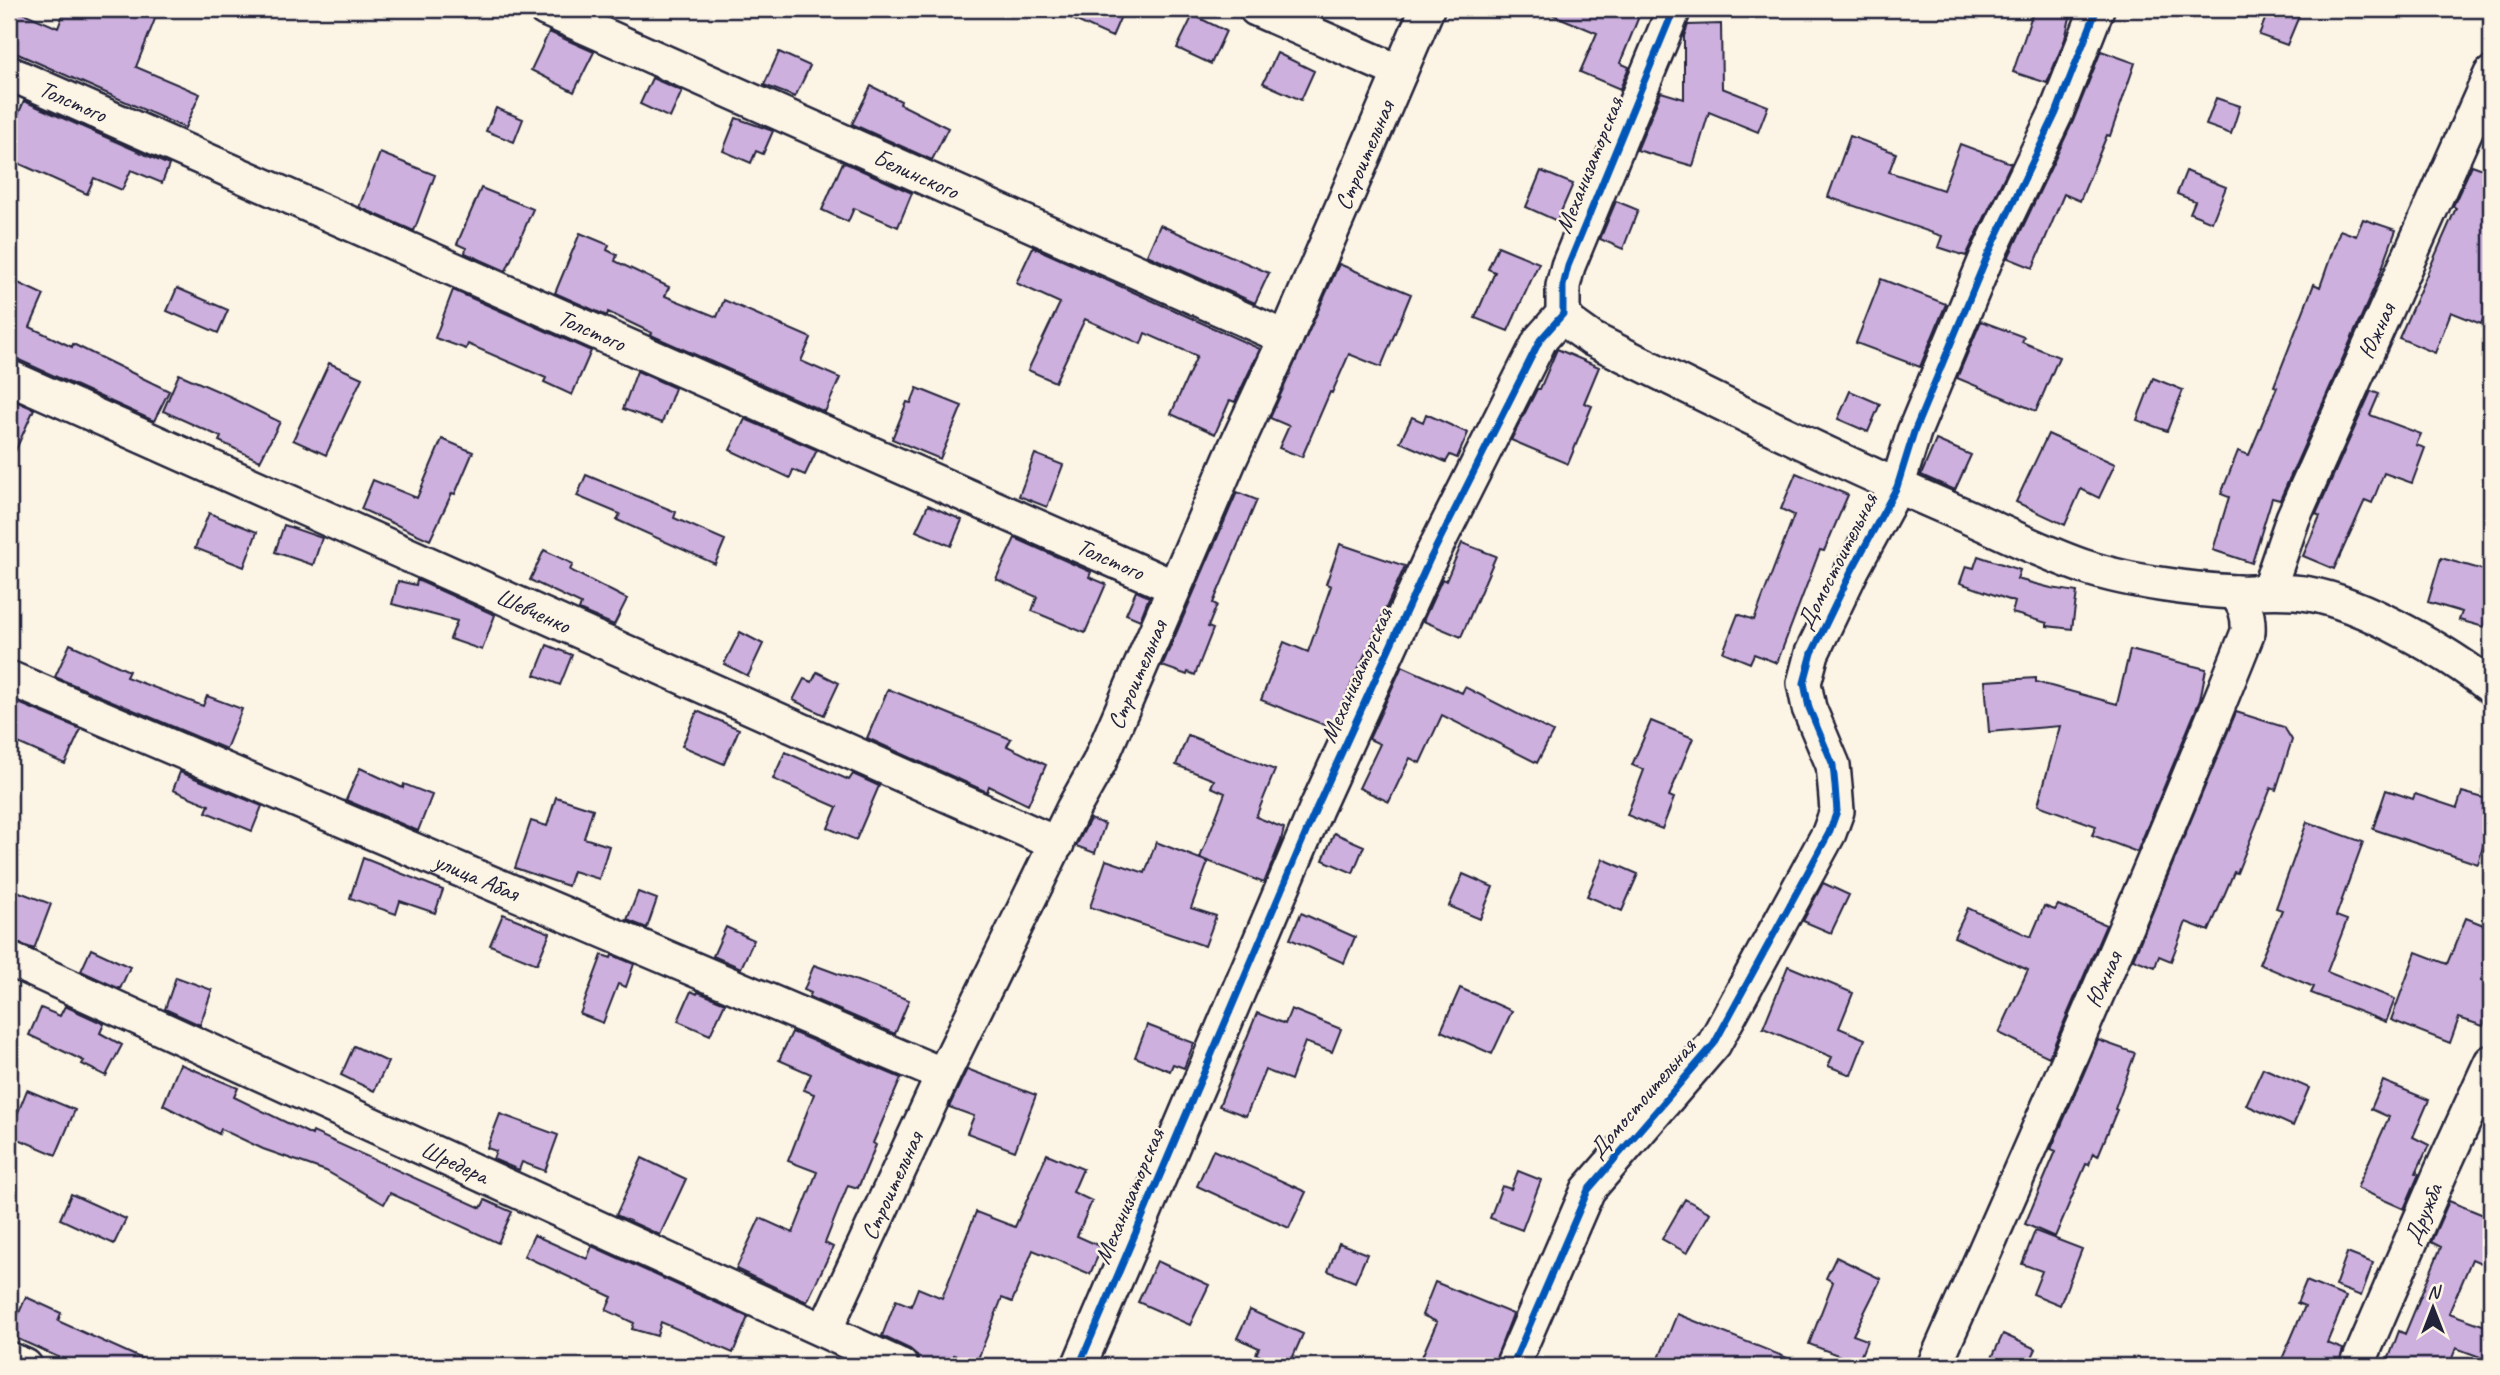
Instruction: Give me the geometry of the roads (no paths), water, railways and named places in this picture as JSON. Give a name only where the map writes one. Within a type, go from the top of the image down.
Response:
[{"type":"street","name":"Белинского","points":[[545,9],[1286,338]]},
{"type":"street","points":[[1256,9],[1399,72]]},
{"type":"street","name":"Строительная","points":[[836,1346],[943,1075],[1073,809],[1099,763],[1427,9]]},
{"type":"street","name":"Механизаторская","points":[[1079,1366],[1316,809],[1429,561],[1540,340],[1563,314],[1563,286],[1568,266],[1674,9]]},
{"type":"street","name":"Домостоительная","points":[[1512,1366],[1588,1190],[1714,1044],[1829,833],[1837,811],[1833,765],[1809,708],[1804,683],[1812,653],[1852,570],[1897,487],[1914,432],[1981,271],[2056,113],[2097,9]]},
{"type":"street","name":"Толстого","points":[[9,73],[1174,587]]},
{"type":"street","name":"Южная","points":[[2268,592],[2293,518],[2491,74]]},
{"type":"street","points":[[1563,314],[1571,324],[1592,339],[1757,421],[1897,487],[2088,568],[2157,583],[2235,592],[2305,593],[2326,597],[2360,610],[2433,648],[2491,688]]},
{"type":"street","name":"Шевченко","points":[[9,377],[1057,844]]},
{"type":"street","name":"Южная","points":[[1934,1366],[2091,1006],[2248,632],[2249,618],[2245,605],[2235,592]]},
{"type":"street","name":"улица Абая","points":[[9,678],[943,1075]]},
{"type":"street","name":"Шредера","points":[[9,959],[836,1346],[901,1366]]},
{"type":"street","name":"Дружба","points":[[2357,1366],[2491,1062]]},
{"type":"street","points":[[9,1359],[25,1366]]}]
